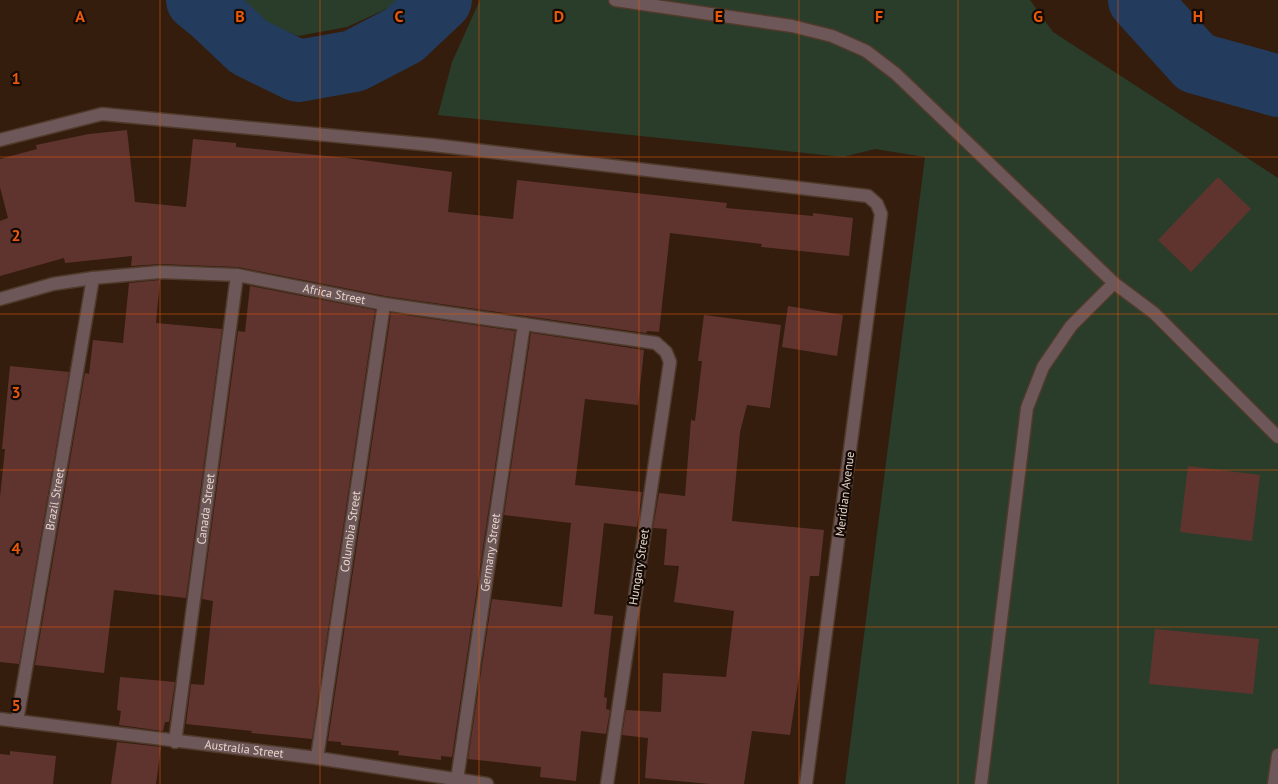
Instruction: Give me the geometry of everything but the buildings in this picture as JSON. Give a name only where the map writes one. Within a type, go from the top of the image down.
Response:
[{"type":"street","points":[[615,0],[792,26],[832,36],[866,51],[896,74],[1114,283],[1154,313],[1278,437]]},
{"type":"street","name":"Meridian Avenue","points":[[0,140],[102,114],[433,145],[868,196],[877,204],[881,214],[806,784]]},
{"type":"street","name":"Africa Street","points":[[0,299],[53,284],[93,278],[160,272],[237,275],[384,304],[656,342],[666,352]]},
{"type":"street","name":"Canada Street","points":[[175,742],[237,275]]},
{"type":"street","name":"Brazil Street","points":[[17,721],[93,278]]},
{"type":"street","points":[[981,784],[1027,408],[1043,367],[1070,326],[1114,283]]},
{"type":"street","name":"Columbia Street","points":[[317,758],[384,304]]},
{"type":"street","name":"Germany Street","points":[[457,780],[524,324]]},
{"type":"street","name":"Hungary Street","points":[[607,784],[670,362],[666,352]]},
{"type":"street","name":"Australia Street","points":[[0,719],[317,758],[487,784]]},
{"type":"street","points":[[1274,784],[1278,755]]},
{"type":"green space","points":[[241,0],[401,0],[395,5],[347,27],[298,36],[260,21]]},
{"type":"green space","points":[[480,0],[1030,0],[1053,32],[1278,178],[1278,784],[845,784],[925,157],[875,149],[843,157],[438,115],[452,62]]},
{"type":"waterway","points":[[197,0],[249,47],[298,71],[354,61],[404,35],[441,0]]},
{"type":"waterway","points":[[1139,0],[1196,63],[1278,86]]}]
